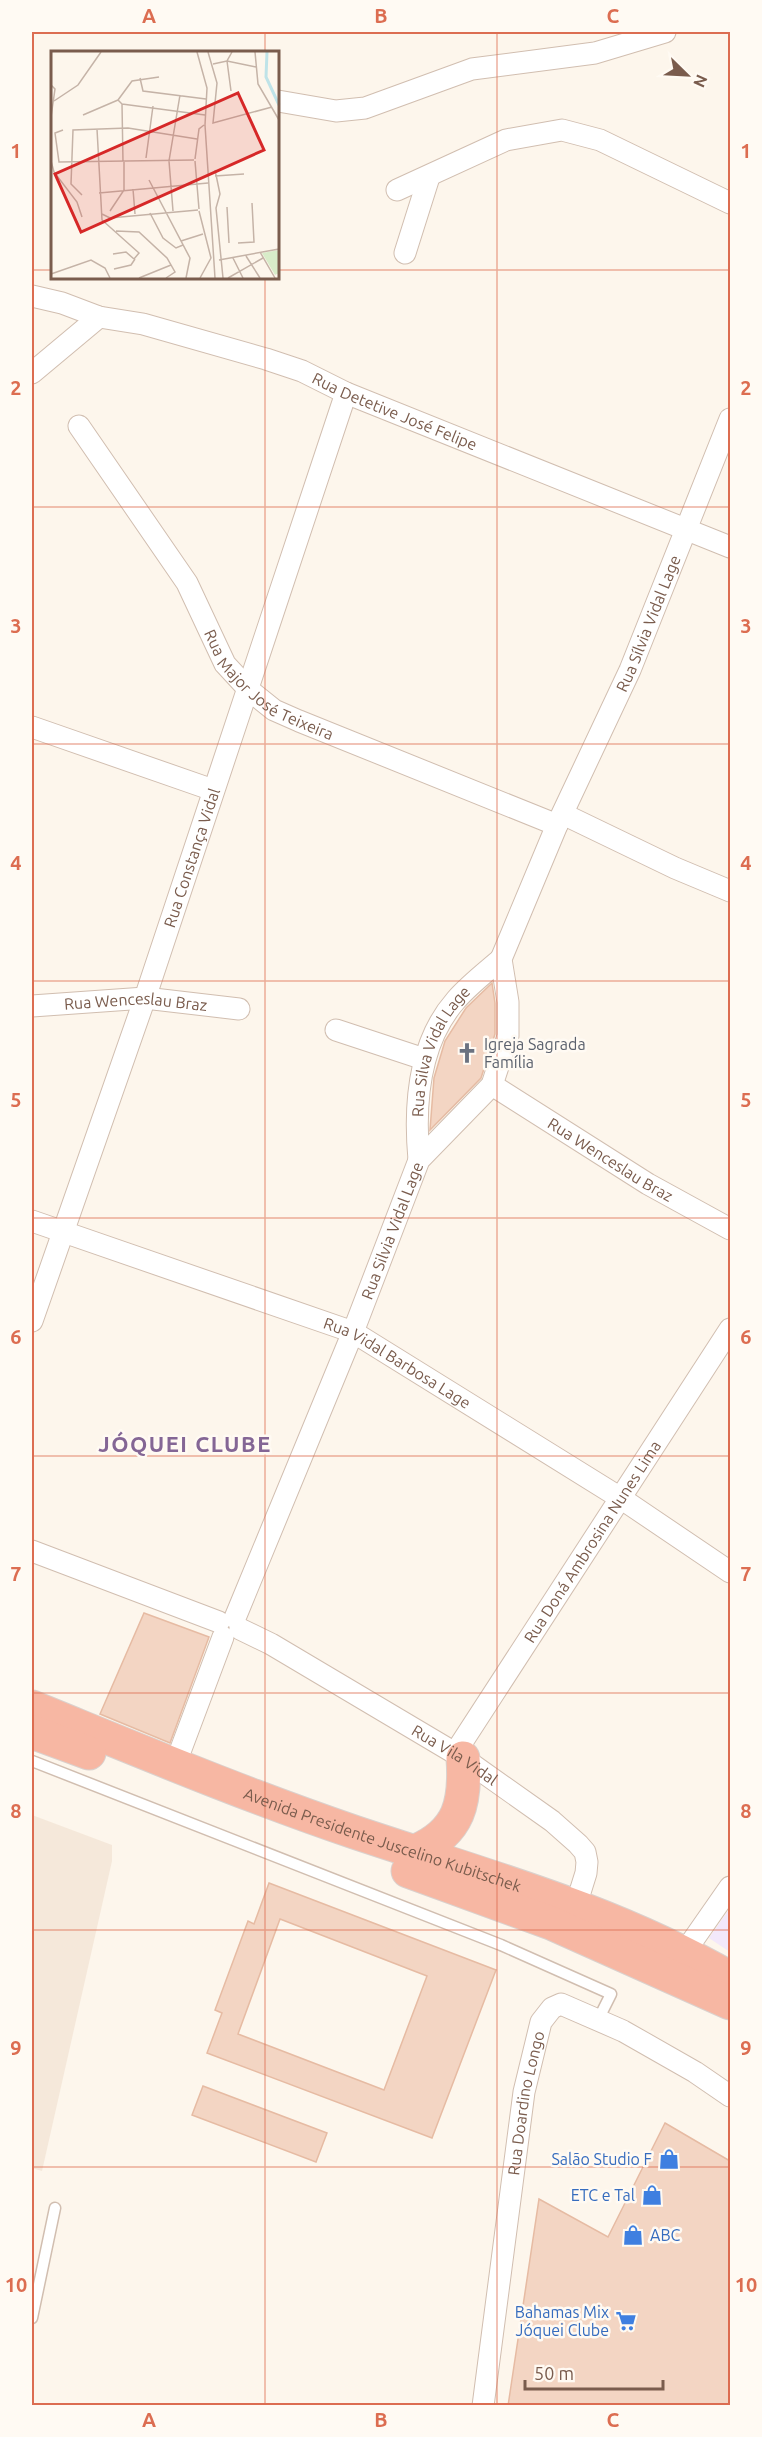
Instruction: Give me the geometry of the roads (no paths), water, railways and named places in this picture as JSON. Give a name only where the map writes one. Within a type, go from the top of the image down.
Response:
[{"type":"highway","name":"Avenida Presidente Juscelino Kubitschek","points":[[32,1707],[175,1765],[323,1821],[416,1851],[563,1914],[586,1938],[730,2003]]},
{"type":"highway","name":"Avenida Presidente Juscelino Kubitschek","points":[[32,1732],[563,1914],[684,1953],[730,1978]]},
{"type":"highway","points":[[416,1851],[432,1844],[453,1823],[464,1796],[459,1755]]},
{"type":"street","points":[[279,101],[336,111],[365,108],[472,69],[595,53],[665,32]]},
{"type":"street","points":[[397,190],[506,140],[562,130],[600,140],[730,203]]},
{"type":"street","points":[[405,253],[429,177]]},
{"type":"street","name":"Rua Detetive José Felipe","points":[[32,296],[53,300],[99,317],[143,324],[266,359],[312,375],[346,393],[730,547]]},
{"type":"street","points":[[32,373],[99,317]]},
{"type":"street","name":"Rua Constança Vidal","points":[[32,1320],[145,998],[346,393]]},
{"type":"street","name":"Rua Sílvia Vidal Lage","points":[[560,820],[630,670],[730,419]]},
{"type":"street","name":"Rua Major José Teixeira","points":[[79,426],[187,583],[225,664],[249,690],[274,710],[560,820],[730,891]]},
{"type":"street","points":[[32,727],[213,790]]},
{"type":"street","points":[[501,959],[560,820]]},
{"type":"street","name":"Rua Silva Vidal Lage","points":[[419,1160],[419,1092],[424,1059],[441,1022],[455,1001],[501,959]]},
{"type":"street","name":"Rua Silvia Vidal Lage","points":[[175,1765],[229,1626],[353,1332],[419,1160],[492,1085],[508,1036],[508,1002],[501,959]]},
{"type":"street","name":"Rua Wenceslau Braz","points":[[32,1006],[145,998],[239,1009]]},
{"type":"street","points":[[336,1030],[424,1059]]},
{"type":"street","name":"Rua Wenceslau Braz","points":[[492,1085],[648,1184],[730,1229]]},
{"type":"street","name":"Rua Vidal Barbosa Lage","points":[[32,1221],[353,1332],[622,1499],[730,1572]]},
{"type":"street","name":"Rua Doná Ambrosina Nunes Lima","points":[[459,1755],[730,1329]]},
{"type":"street","name":"Rua Vila Vidal","points":[[32,1551],[272,1644],[459,1755],[552,1821],[585,1852],[588,1862],[586,1873],[563,1914]]},
{"type":"street","points":[[684,1953],[730,1887]]},
{"type":"street","name":"Rua Doardino Longo","points":[[483,2406],[524,2092],[537,2031],[546,2015],[556,2004],[561,2004],[598,2020],[634,2036],[695,2072],[730,2096]]},
{"type":"lane","points":[[32,1761],[501,1945],[611,1994],[598,2020]]},
{"type":"lane","points":[[32,2318],[55,2208]]},
{"type":"place","name":"Igreja Sagrada Família","points":[[467,1053]]},
{"type":"place","name":"Salão Studio F","points":[[669,2159]]},
{"type":"place","name":"ETC e Tal","points":[[652,2195]]},
{"type":"place","name":"ABC","points":[[633,2235]]},
{"type":"place","name":"Bahamas Mix Jóquei Clube","points":[[626,2321]]},
{"type":"district","name":"JÓQUEI CLUBE","points":[[185,1443]]}]
